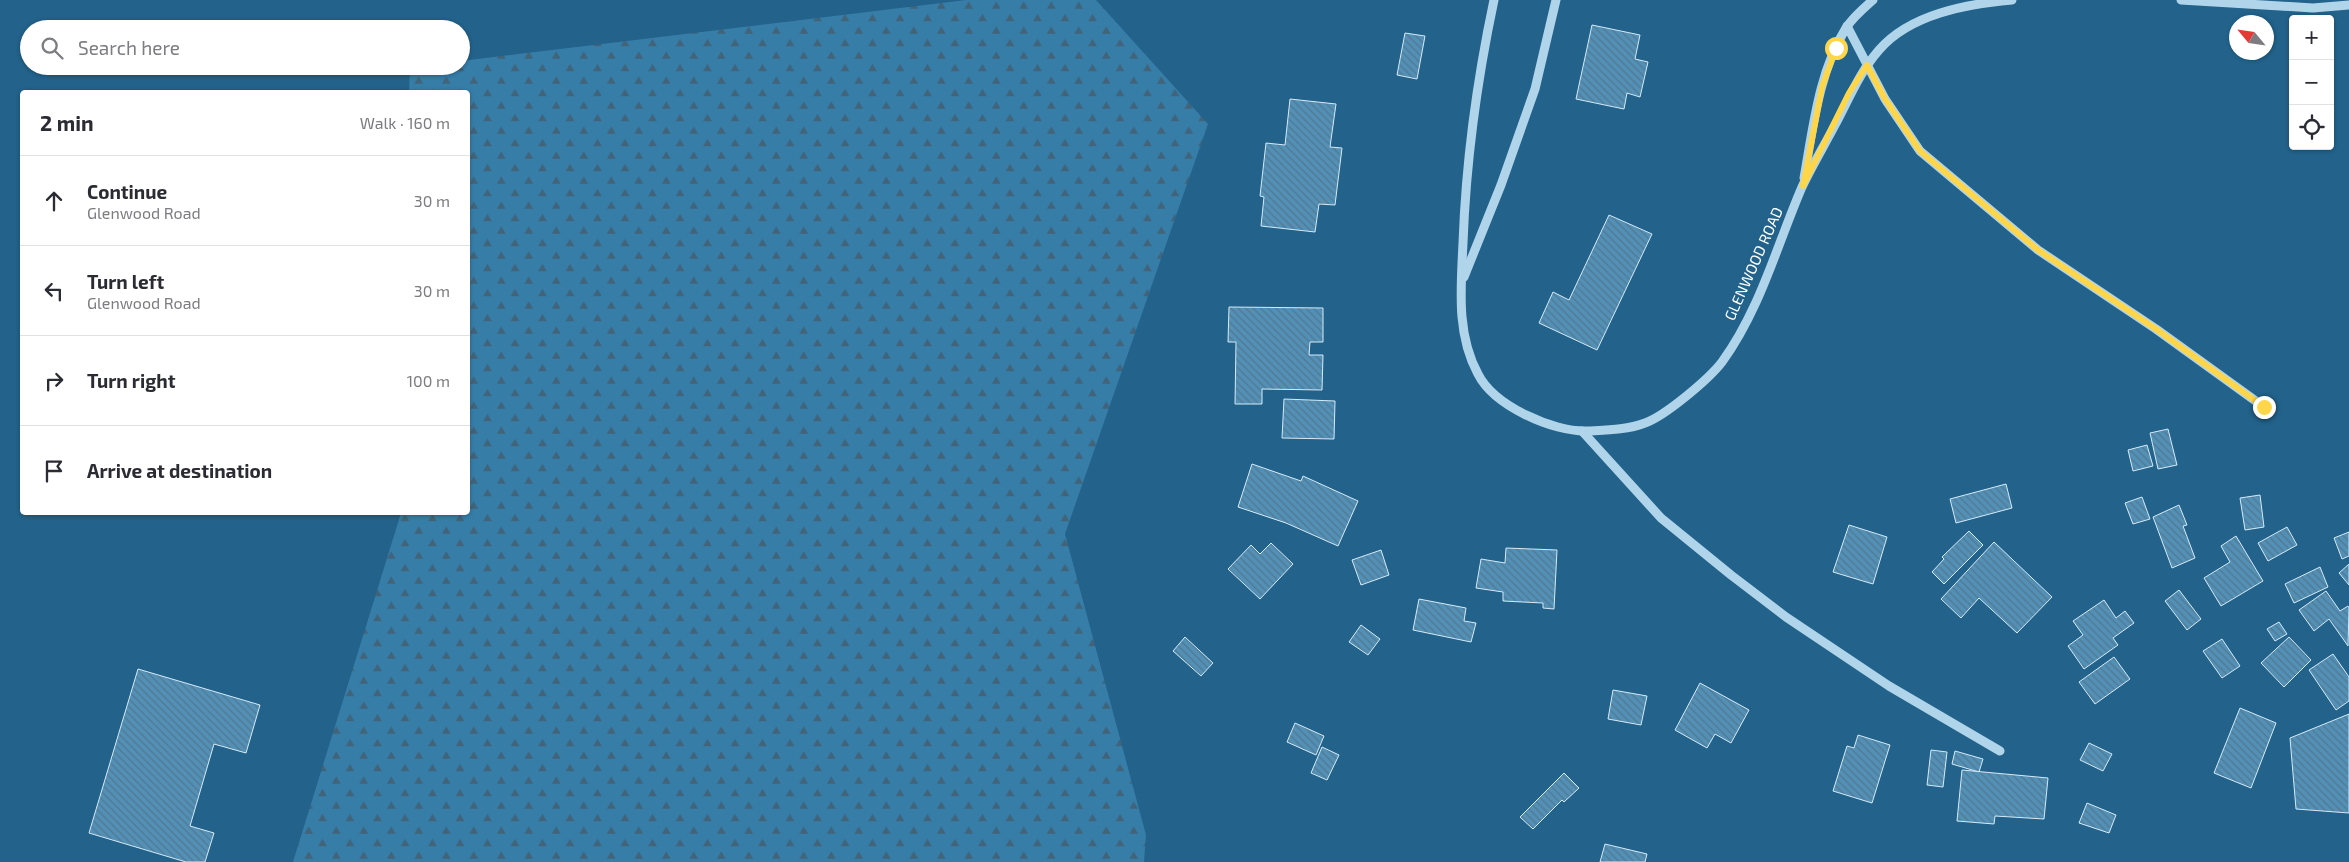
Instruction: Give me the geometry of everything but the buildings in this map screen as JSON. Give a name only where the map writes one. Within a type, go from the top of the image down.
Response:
[{"type":"street","name":"GLENWOOD ROAD","points":[[1494,0],[1478,75],[1465,185],[1460,302],[1466,343],[1476,370],[1492,393],[1537,421],[1582,431],[1631,427],[1654,420],[1712,373],[1722,361],[1753,306],[1803,186],[1849,93],[1867,65],[1881,48],[1906,28],[1961,7],[2012,0]]},
{"type":"street","name":"GLENWOOD ROAD","points":[[1461,284],[1502,185],[1536,89],[1556,0]]},
{"type":"street","name":"GLENWOOD ROAD","points":[[1803,186],[1822,87],[1836,48],[1847,26],[1873,0]]},
{"type":"street","points":[[2181,0],[2313,8],[2349,5]]},
{"type":"street","points":[[1847,26],[1885,99],[1920,151],[2038,250],[2156,329],[2264,407]]},
{"type":"street","points":[[1582,431],[1661,518],[1731,575],[1786,617],[1889,686],[2000,751]]},
{"type":"green space","points":[[966,0],[1096,0],[1208,124],[1065,534],[1146,835],[1144,862],[293,862],[400,515],[470,515],[470,90],[409,90],[410,75],[470,75],[470,60]]},
{"type":"route","points":[[1836,48],[1822,87],[1803,186],[1849,93],[1867,65],[1885,99],[1920,151],[2038,250],[2156,329],[2264,407]]}]
